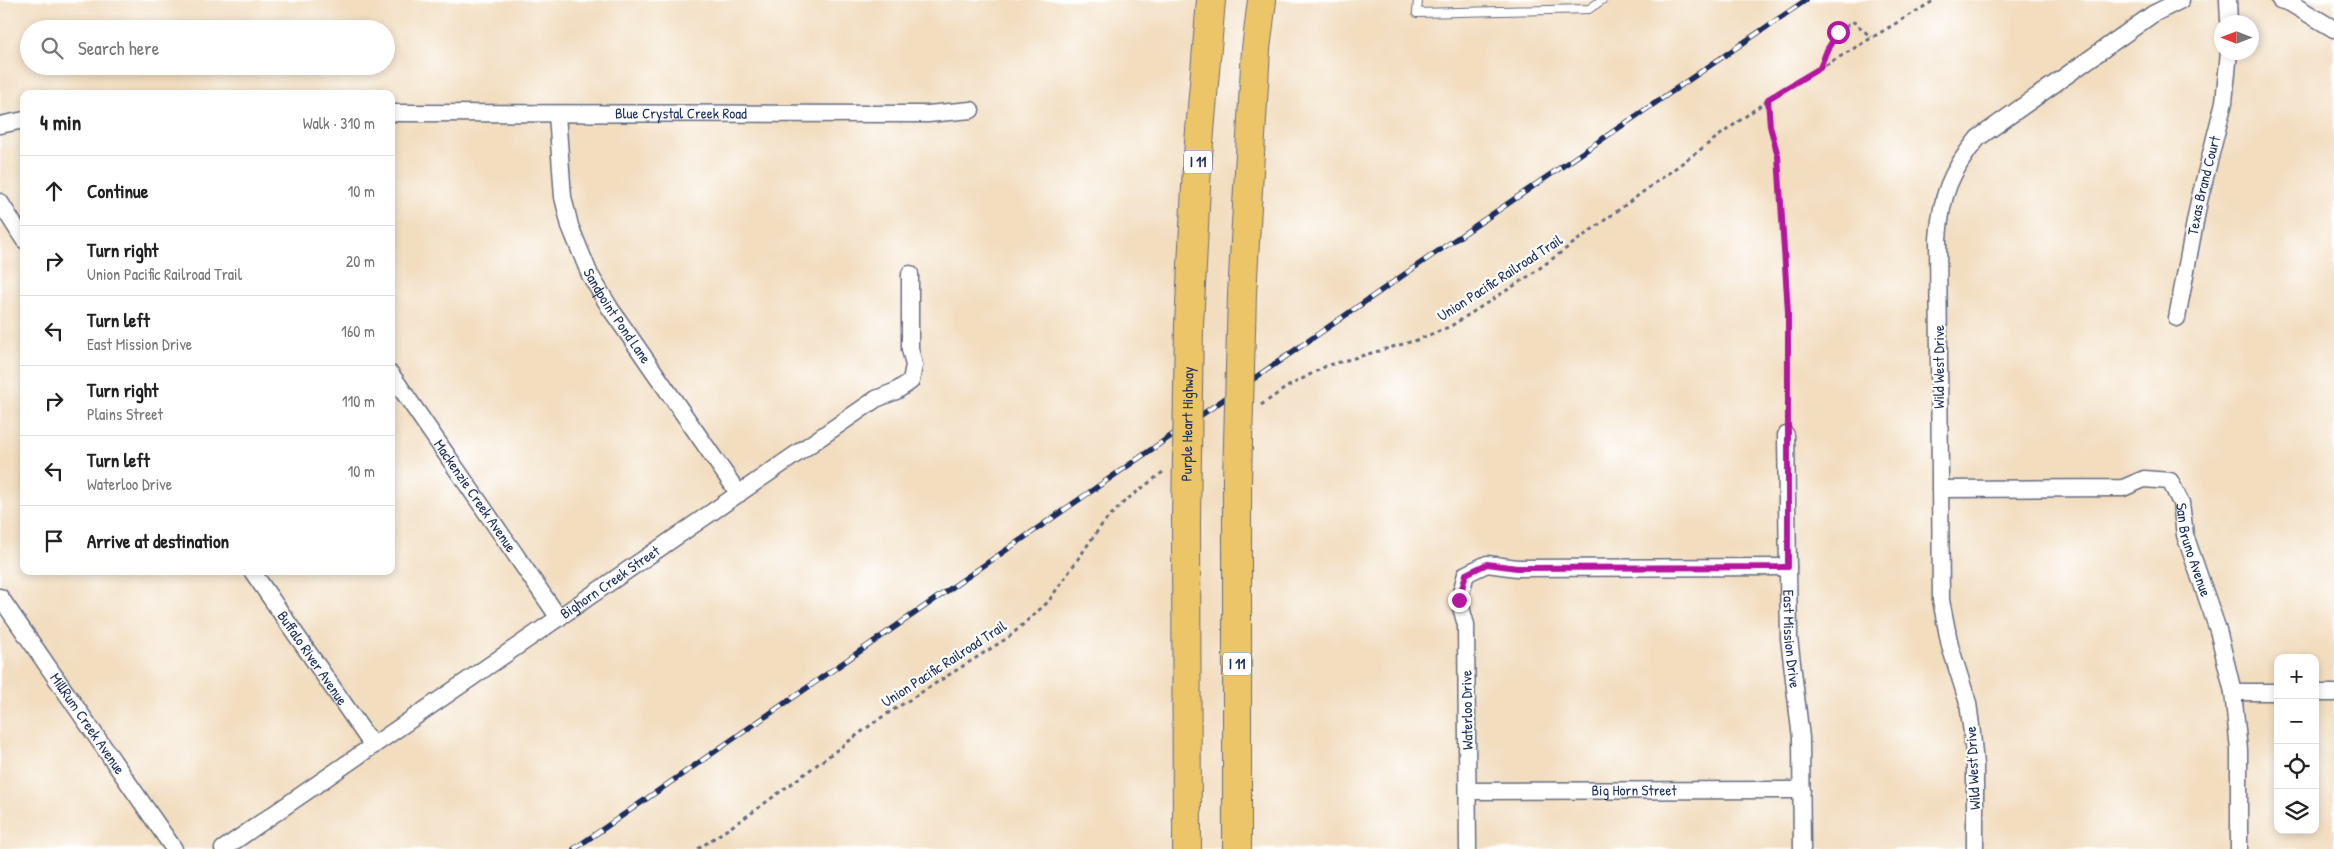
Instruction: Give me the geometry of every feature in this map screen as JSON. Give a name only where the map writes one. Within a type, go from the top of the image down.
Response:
[{"type":"highway","name":"Purple Heart Highway","points":[[1187,849],[1186,518],[1189,325],[1197,167],[1211,0]]},
{"type":"highway","name":"I 11","points":[[1237,849],[1237,479],[1242,294],[1256,49],[1262,0]]},
{"type":"street","name":"Wild West Drive","points":[[1975,849],[1975,765],[1972,733],[1968,704],[1950,646],[1941,600],[1938,240],[1940,210],[1950,178],[1961,159],[1978,138],[2154,14],[2181,0]]},
{"type":"street","points":[[2228,0],[2229,15]]},
{"type":"street","points":[[2280,0],[2290,3],[2334,29]]},
{"type":"street","name":"Texas Brand Court","points":[[2177,318],[2199,201],[2224,102],[2228,60]]},
{"type":"street","name":"Blue Crystal Creek Road","points":[[395,113],[928,114],[971,110]]},
{"type":"street","name":"Sandpoint Pond Lane","points":[[557,114],[564,197],[570,226],[590,275],[610,308],[739,494]]},
{"type":"street","points":[[0,125],[20,121]]},
{"type":"street","points":[[0,202],[20,234]]},
{"type":"street","name":"Bighorn Creek Street","points":[[223,849],[876,399],[896,391],[911,381],[914,365],[910,349],[910,274]]},
{"type":"street","name":"Mackenzie Creek Avenue","points":[[395,380],[559,618]]},
{"type":"street","name":"East Mission Drive","points":[[1786,435],[1789,638],[1801,738],[1802,849]]},
{"type":"street","name":"San Bruno Avenue","points":[[1940,488],[2123,488],[2144,479],[2170,482],[2181,503],[2185,535],[2221,637],[2234,692],[2239,750],[2238,849]]},
{"type":"street","name":"Waterloo Drive","points":[[1468,849],[1466,625],[1459,600],[1466,574],[1487,564],[1517,568],[1788,567]]},
{"type":"street","name":"Buffalo River Avenue","points":[[255,575],[373,746]]},
{"type":"street","name":"MillRum Creek Avenue","points":[[0,597],[174,849]]},
{"type":"street","points":[[2234,692],[2274,692]]},
{"type":"street","points":[[2319,693],[2334,693]]},
{"type":"street","name":"Big Horn Street","points":[[1468,790],[1802,790]]},
{"type":"lane","points":[[1418,0],[1416,13],[1588,9],[1602,0]]},
{"type":"path","name":"Union Pacific Railroad Trail","points":[[1255,409],[1288,387],[1326,366],[1416,340],[1451,326],[1528,276],[1768,99],[1935,0]]},
{"type":"path","points":[[1820,68],[1830,45],[1845,26],[1854,22],[1872,37]]},
{"type":"path","points":[[1768,99],[1770,126],[1778,156],[1788,312],[1786,435]]},
{"type":"path","name":"Union Pacific Railroad Trail","points":[[698,849],[750,814],[879,719],[1009,637],[1048,602],[1103,523],[1124,501],[1165,471]]},
{"type":"railway","points":[[574,849],[1431,256],[1806,0]]},
{"type":"route","points":[[1459,600],[1466,574],[1487,564],[1517,568],[1788,567],[1786,435],[1788,312],[1778,156],[1770,126],[1768,99],[1820,68],[1827,50],[1838,32]]}]
